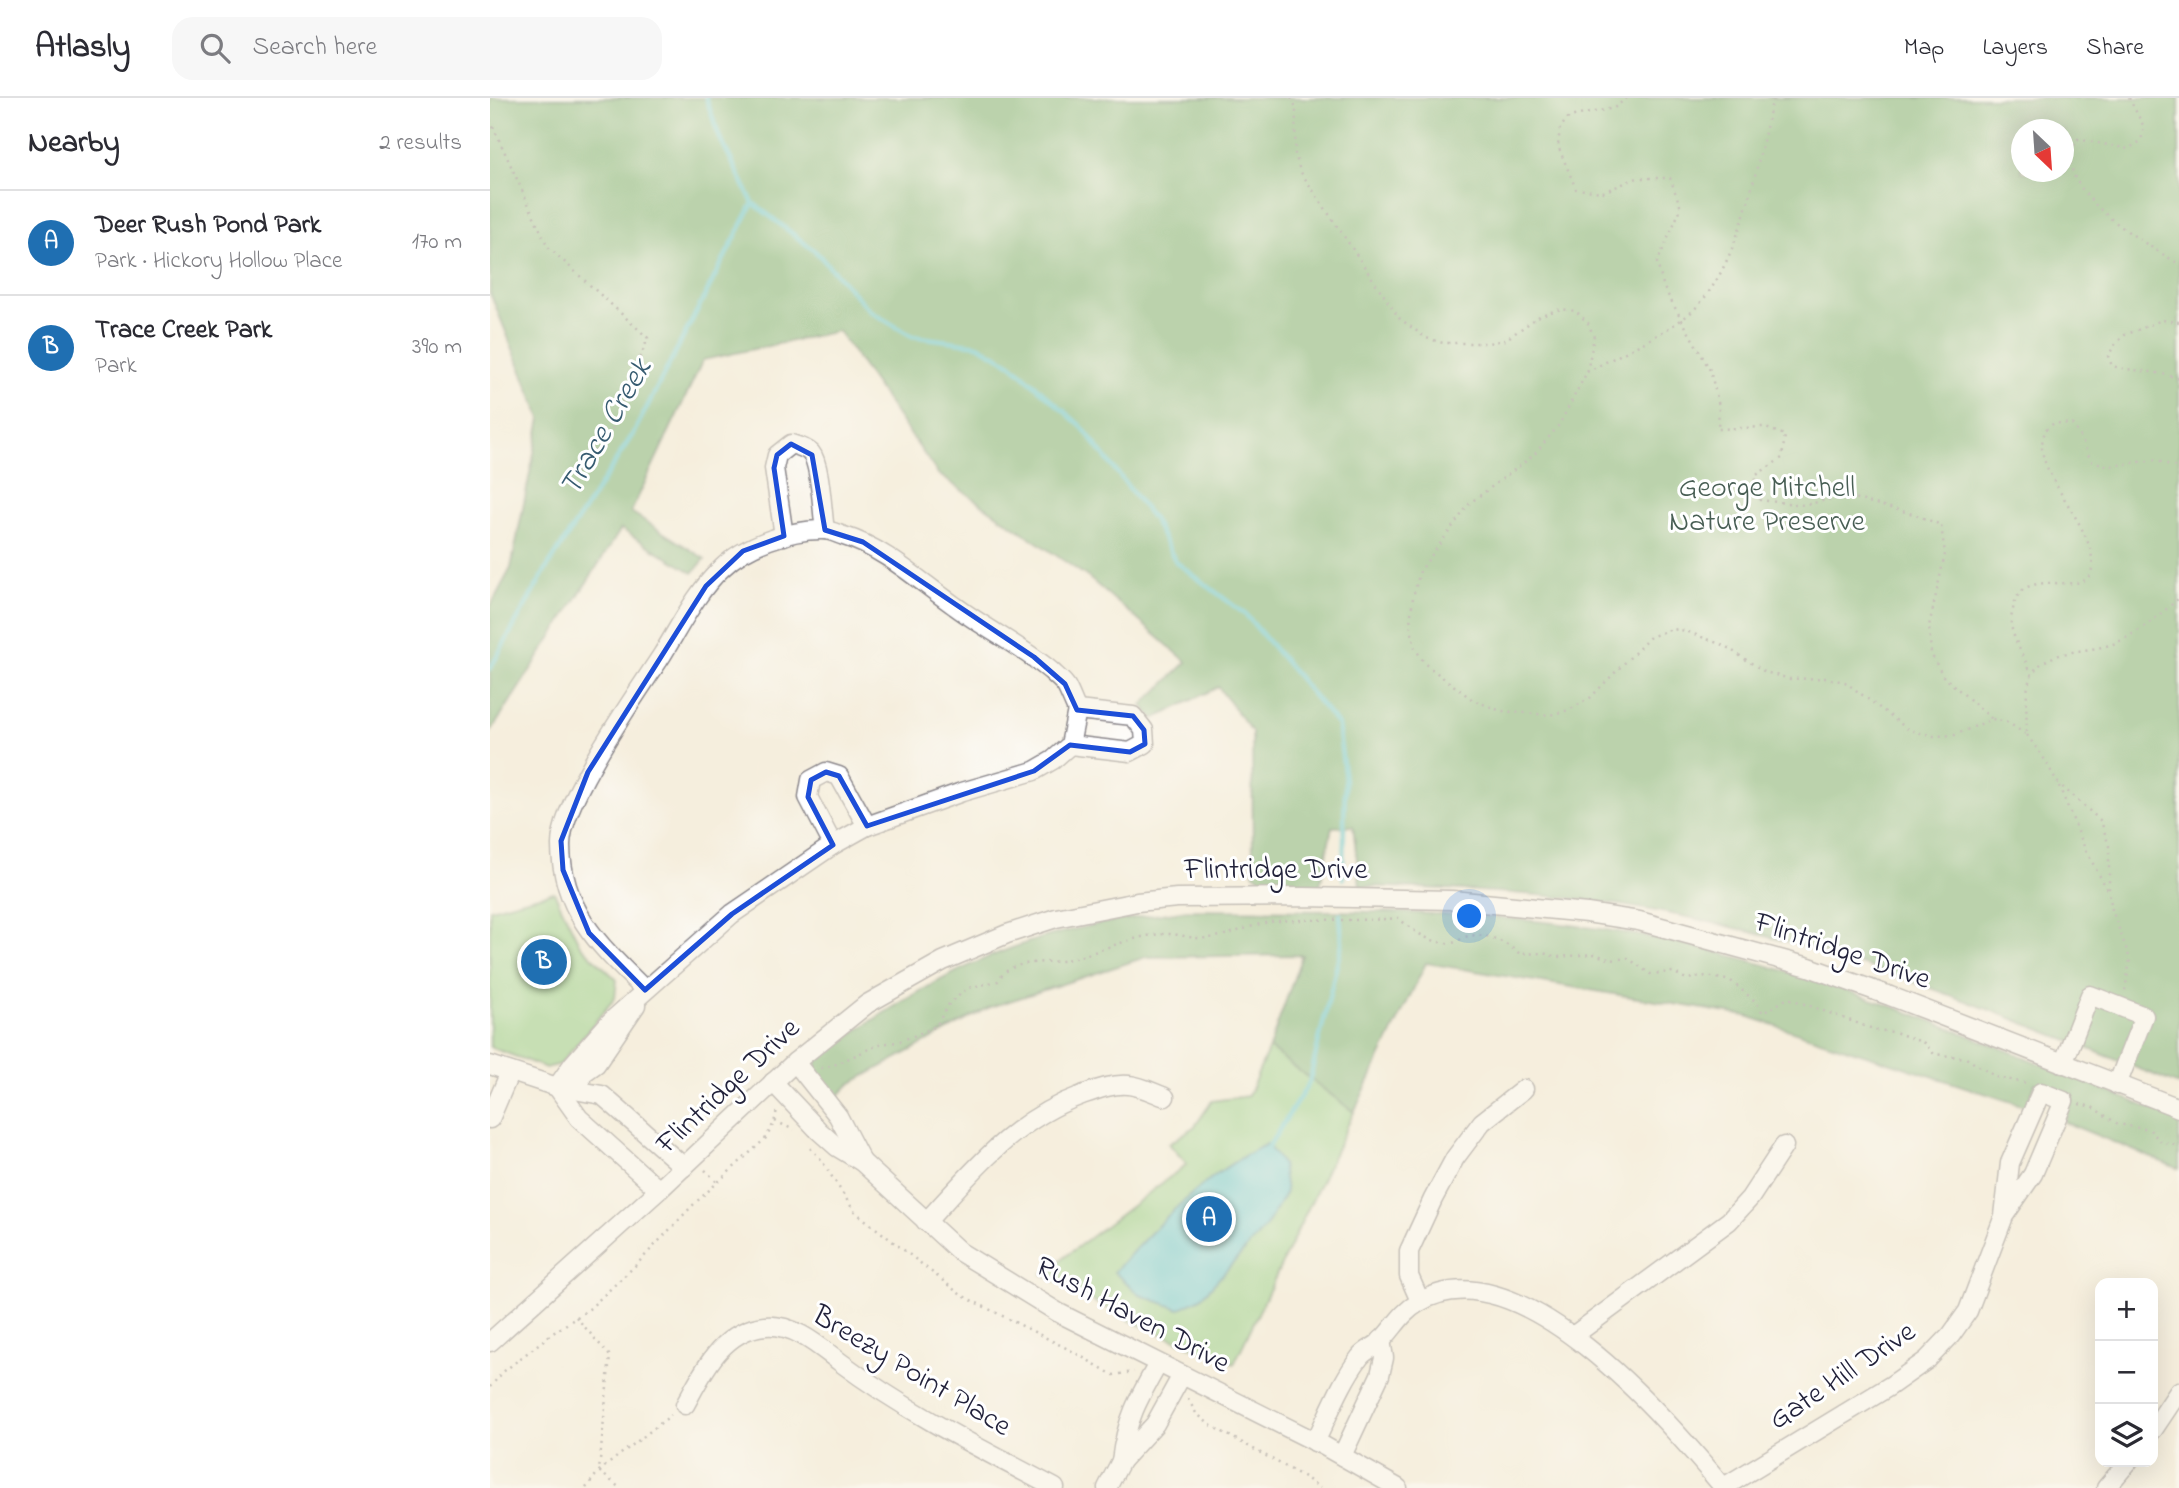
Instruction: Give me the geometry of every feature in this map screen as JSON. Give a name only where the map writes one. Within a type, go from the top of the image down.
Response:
[{"type":"street","points":[[784,536],[774,468],[777,455],[791,444],[804,448],[813,455],[825,530]]},
{"type":"street","points":[[557,1087],[610,1021],[645,990],[733,914],[833,845],[867,826],[962,792],[1034,771],[1053,760],[1070,745],[1077,710],[1065,684],[1034,657],[863,542],[825,530],[784,536],[743,551],[722,567],[705,586],[588,772],[570,811],[561,841],[563,870],[571,900],[589,933],[645,990]]},
{"type":"street","points":[[1070,745],[1130,752],[1145,744],[1144,730],[1133,716],[1077,710]]},
{"type":"street","points":[[833,845],[808,797],[811,780],[826,772],[839,776],[867,826]]},
{"type":"street","name":"Flintridge Drive","points":[[490,1342],[691,1165],[795,1062],[867,1004],[943,961],[1007,934],[1056,918],[1136,902],[1177,898],[1304,897],[1452,900],[1587,913],[1639,921],[1809,967],[2179,1108]]},
{"type":"street","points":[[579,1090],[582,1074],[596,1064],[645,990]]},
{"type":"street","points":[[2063,1064],[2090,995],[2144,1016],[2117,1085]]},
{"type":"street","name":"Rush Haven Drive","points":[[795,1062],[838,1116],[862,1162]]},
{"type":"street","points":[[490,1065],[557,1087],[602,1095],[691,1165]]},
{"type":"street","points":[[490,1119],[510,1072]]},
{"type":"street","name":"Rush Haven Drive","points":[[773,1082],[837,1147],[862,1162],[960,1252],[1059,1313],[1315,1442],[1398,1488]]},
{"type":"street","points":[[926,1222],[980,1163],[1012,1133],[1042,1113],[1065,1101],[1099,1089],[1128,1085],[1165,1097]]},
{"type":"street","points":[[557,1087],[579,1118],[659,1191]]},
{"type":"street","points":[[1420,1301],[1409,1276],[1409,1251],[1433,1199],[1455,1158],[1482,1122],[1524,1089]]},
{"type":"street","points":[[2041,1092],[2064,1101]]},
{"type":"street","name":"Gate Hill Drive","points":[[2004,1216],[2010,1163],[2041,1092]]},
{"type":"street","name":"Gate Hill Drive","points":[[1724,1488],[1891,1386],[1927,1360],[1951,1335],[1968,1311],[2004,1216],[2033,1174],[2064,1101]]},
{"type":"street","points":[[1573,1336],[1730,1222],[1750,1198],[1784,1146]]},
{"type":"street","points":[[1315,1442],[1361,1356],[1381,1340],[1394,1323],[1420,1301],[1449,1291],[1470,1289],[1510,1298],[1573,1336],[1616,1372],[1670,1426],[1724,1488]]},
{"type":"street","name":"Breezy Point Place","points":[[685,1405],[706,1366],[722,1347],[742,1331],[766,1326],[784,1328],[804,1336],[881,1392],[933,1425],[1055,1488]]},
{"type":"street","points":[[1342,1456],[1380,1375],[1384,1358],[1381,1340]]},
{"type":"street","points":[[1121,1461],[1125,1433],[1137,1401],[1158,1364]]},
{"type":"street","points":[[1107,1488],[1121,1461],[1155,1424],[1182,1376]]},
{"type":"street","points":[[2158,1422],[2179,1391]]},
{"type":"street","points":[[2106,1488],[2124,1467]]},
{"type":"path","points":[[1291,98],[1296,107],[1295,154],[1300,171],[1399,318],[1426,338],[1443,343],[1488,343],[1505,340],[1541,315],[1561,309],[1576,311],[1588,323],[1594,337],[1587,372],[1559,425],[1534,455],[1469,503],[1420,571],[1410,623],[1415,648],[1424,663],[1473,700],[1501,710],[1550,715],[1569,710],[1590,698],[1650,637],[1672,629],[1686,631],[1725,646],[1765,672],[1790,679],[1825,678],[1845,682],[1909,730],[1934,736],[1955,734],[1992,719]]},
{"type":"path","points":[[1627,98],[1614,108],[1569,117],[1560,128],[1558,146],[1576,189],[1603,192],[1637,178],[1670,178],[1681,208],[1657,263],[1664,288],[1710,370],[1719,406],[1718,429],[1763,428],[1785,435],[1782,458],[1755,476],[1760,500],[1804,505],[1845,496],[1913,514],[1941,525],[1945,554],[1929,626],[1931,654],[1944,676],[1992,719],[2007,722],[2027,735],[2058,783],[2087,851],[2109,892]]},
{"type":"path","points":[[1587,372],[1682,319],[1705,298],[1721,273],[1735,237],[1773,98]]},
{"type":"path","points":[[2129,98],[2144,127],[2141,141],[2128,149],[2078,139],[2068,155],[2076,181],[2098,207],[2150,247],[2179,264]]},
{"type":"path","points":[[490,120],[548,247],[648,338],[611,432],[564,488]]},
{"type":"path","points":[[2179,322],[2162,320],[2125,335],[2116,342],[2108,356],[2112,366],[2127,370],[2162,372],[2179,379]]},
{"type":"path","points":[[2032,675],[2010,624],[2015,600],[2027,586],[2042,581],[2071,585],[2088,577],[2092,568],[2088,542],[2047,465],[2042,447],[2045,430],[2054,423],[2072,424],[2091,461],[2110,466],[2155,460],[2179,468]]},
{"type":"path","points":[[2027,735],[2028,686],[2032,675],[2044,661],[2113,644],[2179,598]]},
{"type":"path","points":[[2058,783],[2101,821],[2109,846],[2109,892],[2112,910],[2130,958],[2123,1008]]},
{"type":"path","points":[[807,1077],[814,1070],[834,1065],[880,1044],[898,1042],[936,1026],[949,1004],[968,988],[998,981],[1001,976],[1023,963],[1065,960],[1140,938],[1164,934],[1206,939],[1252,925],[1279,921],[1398,918],[1426,938],[1439,941],[1452,943],[1464,937],[1481,934],[1510,946],[1520,954],[1543,953],[1557,957],[1595,954],[1611,960],[1628,958],[1650,974],[1673,972],[1686,979],[1707,976],[1731,981],[1756,1002],[1763,1013],[1788,998],[1876,1030],[1895,1032],[1924,1043],[1934,1054],[1966,1058],[1996,1077],[2029,1084],[2041,1092]]},
{"type":"path","points":[[490,1387],[503,1372],[589,1309],[637,1264],[694,1204],[766,1138],[774,1123],[778,1105],[786,1098]]},
{"type":"path","points":[[2064,1101],[2092,1107],[2118,1124],[2150,1130],[2161,1142],[2179,1146]]},
{"type":"path","points":[[691,1165],[717,1182]]},
{"type":"path","points":[[576,1317],[610,1356],[599,1471]]},
{"type":"path","points":[[586,1488],[599,1471],[685,1405]]},
{"type":"path","points":[[599,1471],[620,1488]]},
{"type":"highlighted area","points":[[791,444],[812,455],[825,530],[863,542],[1034,657],[1065,684],[1077,710],[1133,716],[1144,730],[1145,744],[1130,752],[1070,745],[1034,771],[867,826],[839,776],[826,772],[811,780],[808,797],[833,845],[732,914],[645,990],[589,933],[563,870],[561,841],[588,772],[706,586],[743,551],[784,536],[774,468],[777,455]]},
{"type":"green space","name":"George Mitchell Nature Preserve","points":[[490,98],[2179,98],[2179,1085],[1922,985],[1790,943],[1723,925],[1656,911],[1546,896],[1360,886],[1353,826],[1332,827],[1320,886],[1271,886],[1253,873],[1252,732],[1218,687],[1154,719],[1142,705],[1187,662],[1089,578],[938,474],[838,331],[703,360],[631,512],[705,559],[693,573],[621,529],[490,733],[490,607],[511,568],[541,418],[490,293]]},
{"type":"green space","points":[[554,892],[580,945],[617,980],[615,998],[560,1064],[546,1068],[490,1047],[490,909]]},
{"type":"green space","points":[[1188,910],[1378,912],[1504,918],[1630,934],[1755,962],[1878,1001],[2179,1120],[2179,1169],[2064,1122],[2073,1096],[2035,1083],[2027,1107],[1746,1016],[1426,963],[1354,1112],[1269,1048],[1302,955],[1146,957],[988,1008],[850,1084],[834,1100],[817,1079],[815,1069],[820,1055],[894,1007],[971,965],[998,953],[1066,931]]},
{"type":"green space","points":[[1269,1048],[1354,1112],[1234,1364],[1135,1323],[1042,1274],[1187,1164],[1169,1144],[1195,1126],[1212,1101],[1248,1096]]},
{"type":"water","points":[[1267,1144],[1282,1164],[1286,1192],[1265,1228],[1201,1298],[1179,1309],[1140,1295],[1114,1272],[1203,1184],[1223,1169]]},
{"type":"waterway","points":[[706,98],[719,136],[753,203],[816,252],[871,312],[912,336],[978,345],[1011,364],[1082,427],[1153,519],[1176,562],[1246,615],[1338,725],[1345,780],[1343,879]]},
{"type":"waterway","name":"Trace Creek","points":[[490,669],[545,571],[633,434],[753,203]]},
{"type":"waterway","points":[[1267,1149],[1309,1083],[1342,943],[1340,914]]},
{"type":"place","name":"Trace Creek Park","points":[[544,962]]},
{"type":"place","name":"Deer Rush Pond Park","points":[[1209,1219]]}]
